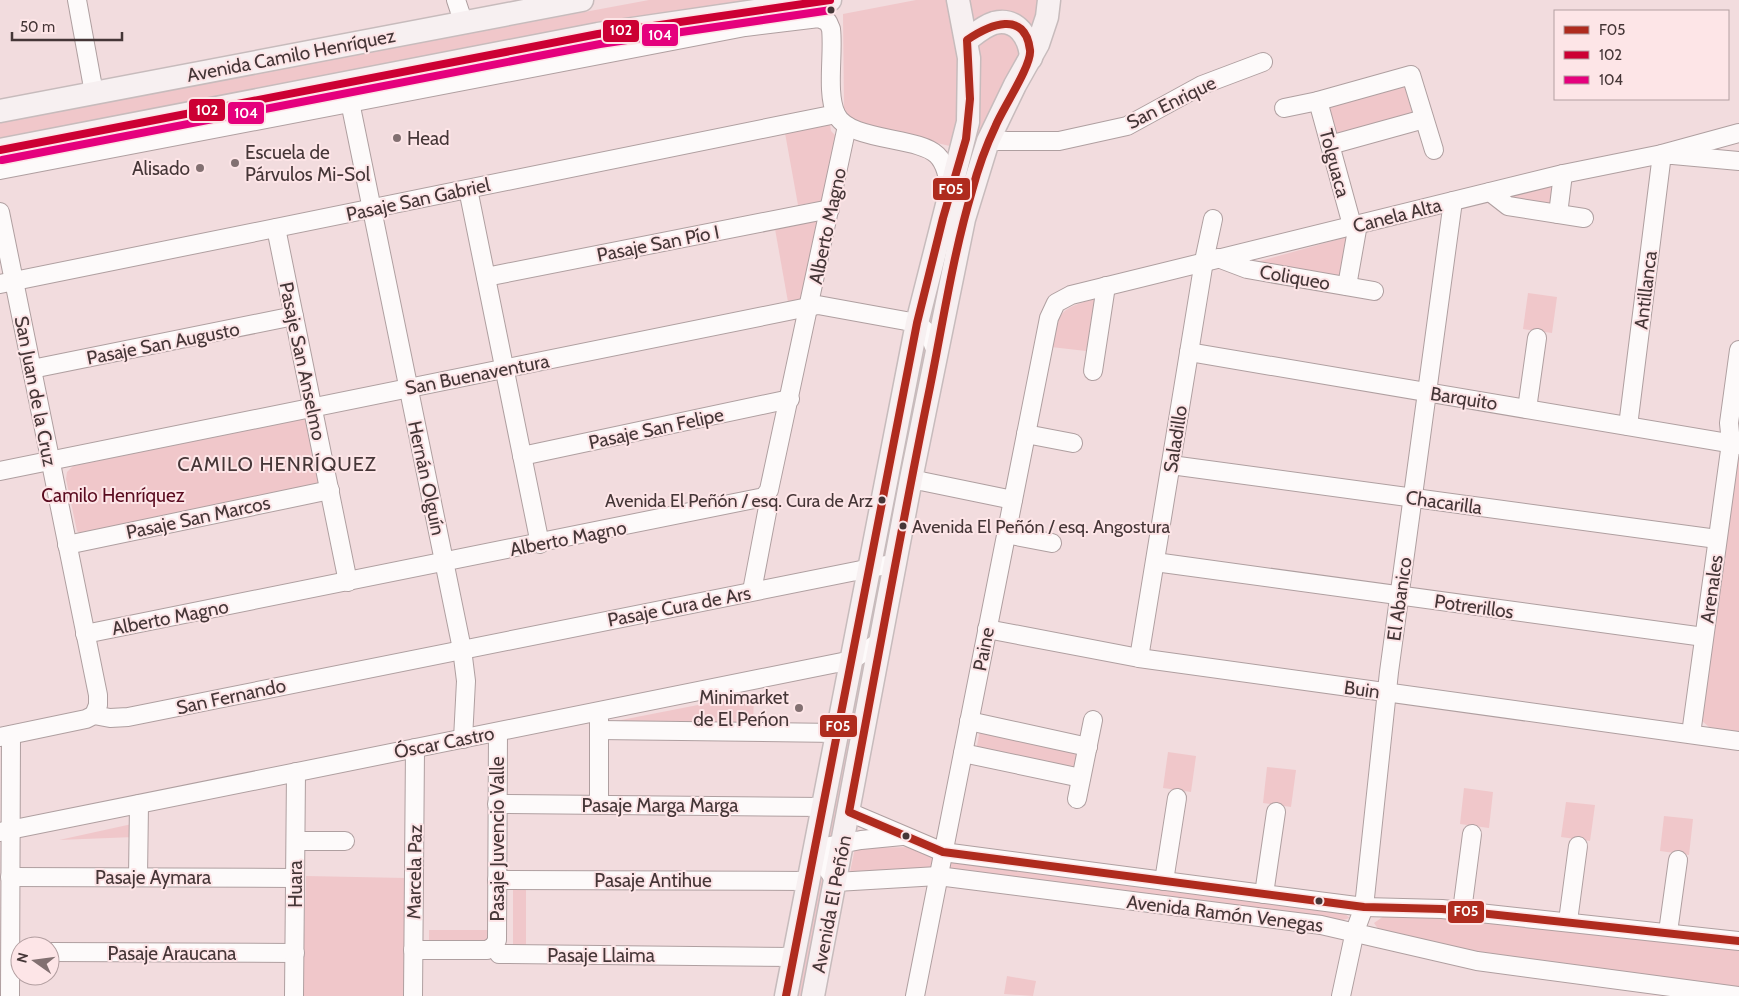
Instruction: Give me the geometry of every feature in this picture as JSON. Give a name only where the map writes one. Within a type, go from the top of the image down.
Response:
[{"type":"main road","name":"Avenida Camilo Henríquez","points":[[0,112],[582,0]]},
{"type":"main road","name":"Avenida El Peñón","points":[[786,996],[917,323],[968,122],[970,76],[967,40],[958,0]]},
{"type":"main road","name":"Avenida El Peñón","points":[[813,996],[911,479],[964,219],[988,141],[1044,30],[1050,0]]},
{"type":"main road","name":"Avenida Camilo Henríquez","points":[[0,150],[598,34],[829,11]]},
{"type":"main road","points":[[967,40],[995,23],[1010,24],[1024,34],[1029,44],[1031,58]]},
{"type":"street","points":[[77,0],[94,94]]},
{"type":"street","points":[[456,0],[463,22]]},
{"type":"street","points":[[0,170],[745,28],[807,18],[819,18],[829,11],[832,33],[832,89],[842,120],[933,152],[945,168],[950,192]]},
{"type":"street","name":"San Enrique","points":[[988,141],[1059,141],[1127,126],[1202,85],[1264,62]]},
{"type":"street","points":[[1284,108],[1318,101],[1411,75],[1434,150]]},
{"type":"street","name":"Tolguaca","points":[[1318,101],[1355,225]]},
{"type":"street","name":"Hernán Olguín","points":[[350,102],[462,649],[466,681],[463,739]]},
{"type":"street","points":[[1330,145],[1424,118]]},
{"type":"street","name":"Pasaje San Gabriel","points":[[7,283],[468,189],[842,120]]},
{"type":"street","name":"Alberto Magno","points":[[85,634],[540,544],[766,496],[810,307],[830,208],[842,120]]},
{"type":"street","name":"Canela Alta","points":[[1056,303],[1065,297],[1211,259],[1563,174],[1662,154],[1739,133]]},
{"type":"street","points":[[1662,154],[1739,162]]},
{"type":"street","name":"Antillanca","points":[[1628,426],[1662,154]]},
{"type":"street","points":[[1558,214],[1563,174]]},
{"type":"street","points":[[468,189],[540,544]]},
{"type":"street","points":[[1490,192],[1495,198],[1508,206],[1584,218]]},
{"type":"street","name":"El Abanico","points":[[1341,996],[1355,931],[1364,907],[1399,596],[1453,201]]},
{"type":"street","name":"Pasaje San Pío I","points":[[486,277],[830,208]]},
{"type":"street","name":"San Juan de la Cruz","points":[[0,212],[7,283],[32,369],[98,695],[98,705],[94,715]]},
{"type":"street","name":"Saladillo","points":[[1139,658],[1189,352],[1211,259],[1213,219]]},
{"type":"street","points":[[1347,286],[1355,225]]},
{"type":"street","name":"Pasaje San Anselmo","points":[[276,228],[348,582]]},
{"type":"street","name":"Coliqueo","points":[[1211,259],[1247,269],[1374,291]]},
{"type":"street","points":[[1093,370],[1106,286]]},
{"type":"street","name":"Paine","points":[[915,996],[1049,318],[1056,303]]},
{"type":"street","name":"San Buenaventura","points":[[0,471],[810,307],[831,306],[917,323]]},
{"type":"street","name":"Pasaje San Augusto","points":[[32,369],[294,316]]},
{"type":"street","points":[[917,323],[929,334],[937,354]]},
{"type":"street","points":[[1527,409],[1537,338]]},
{"type":"street","name":"Arenales","points":[[1691,734],[1717,539],[1735,444],[1729,422],[1739,350]]},
{"type":"street","name":"Barquito","points":[[1189,352],[1735,444]]},
{"type":"street","name":"Pasaje San Felipe","points":[[522,456],[790,399]]},
{"type":"street","points":[[1026,434],[1073,444]]},
{"type":"street","name":"Chacarilla","points":[[1170,465],[1717,539]]},
{"type":"street","points":[[911,479],[1013,500]]},
{"type":"street","name":"Pasaje San Marcos","points":[[67,544],[330,490]]},
{"type":"street","points":[[752,591],[768,507],[766,496]]},
{"type":"street","points":[[1006,534],[1052,543]]},
{"type":"street","name":"Potrerillos","points":[[1155,562],[1704,637]]},
{"type":"street","name":"Pasaje Cura de Ars","points":[[462,649],[896,563]]},
{"type":"street","name":"Buin","points":[[987,629],[1139,658],[1739,741]]},
{"type":"street","name":"Óscar Castro","points":[[5,832],[852,660],[882,640]]},
{"type":"street","name":"San Fernando","points":[[5,736],[86,719],[94,715],[110,718],[128,717],[462,649]]},
{"type":"street","points":[[598,805],[599,711]]},
{"type":"street","points":[[1077,799],[1093,720]]},
{"type":"street","points":[[969,721],[1088,747]]},
{"type":"street","points":[[599,730],[838,733]]},
{"type":"street","name":"Pasaje Juvencio Valle","points":[[494,946],[497,940],[498,732]]},
{"type":"street","points":[[5,736],[5,832],[14,936]]},
{"type":"street","name":"Marcela Paz","points":[[413,996],[416,748]]},
{"type":"street","points":[[962,753],[1082,778]]},
{"type":"street","name":"Huara","points":[[294,996],[296,772]]},
{"type":"street","points":[[1164,881],[1177,798]]},
{"type":"street","points":[[138,877],[139,804]]},
{"type":"street","name":"Pasaje Marga Marga","points":[[497,804],[823,807]]},
{"type":"street","name":"Avenida Ramón Venegas","points":[[849,812],[943,852],[1364,907],[1462,911],[1739,941]]},
{"type":"street","points":[[1264,894],[1276,812]]},
{"type":"street","points":[[1462,911],[1472,834]]},
{"type":"street","name":"Avenida Ramón Venegas","points":[[814,849],[843,843],[902,836]]},
{"type":"street","points":[[296,841],[345,841]]},
{"type":"street","points":[[1568,921],[1578,846]]},
{"type":"street","points":[[814,849],[836,882]]},
{"type":"street","points":[[1668,932],[1678,860]]},
{"type":"street","name":"Avenida Ramón Venegas","points":[[836,882],[938,876],[1322,925],[1355,931],[1449,956],[1476,961],[1709,994],[1738,996]]},
{"type":"street","name":"Pasaje Aymara","points":[[10,877],[295,878]]},
{"type":"street","name":"Pasaje Antihue","points":[[497,880],[808,881]]},
{"type":"street","points":[[413,950],[487,950],[494,946]]},
{"type":"street","name":"Pasaje Llaima","points":[[494,946],[499,954],[794,957]]},
{"type":"street","name":"Pasaje Araucana","points":[[60,952],[295,953]]},
{"type":"green space","points":[[649,0],[783,0],[0,140],[0,121]]},
{"type":"green space","points":[[916,0],[1042,0],[1036,32],[1013,64],[975,152],[861,125],[852,120],[844,109],[843,14]]},
{"type":"green space","points":[[1405,84],[1413,116],[1334,137],[1324,106]]},
{"type":"green space","points":[[830,124],[831,131],[837,137],[830,200],[798,205],[785,133]]},
{"type":"green space","points":[[1556,185],[1550,208],[1508,200],[1505,196]]},
{"type":"green space","points":[[960,212],[803,996],[794,996],[935,270]]},
{"type":"green space","points":[[824,218],[808,297],[788,302],[775,229]]},
{"type":"green space","points":[[1354,235],[1342,279],[1253,263]]},
{"type":"green space","points":[[1528,293],[1557,297],[1552,333],[1523,329]]},
{"type":"green space","points":[[1094,299],[1097,303],[1086,351],[1051,347],[1062,314],[1073,306]]},
{"type":"green space","name":"Camilo Henríquez","points":[[304,419],[309,423],[320,480],[317,487],[82,536],[77,531],[66,479],[67,472],[73,466]]},
{"type":"green space","points":[[1739,458],[1739,732],[1709,727],[1701,720],[1737,460]]},
{"type":"green space","points":[[754,694],[753,726],[611,722]]},
{"type":"green space","points":[[980,731],[1078,752],[1073,771],[976,750]]},
{"type":"green space","points":[[1168,752],[1196,756],[1191,792],[1163,788]]},
{"type":"green space","points":[[1267,767],[1296,770],[1291,807],[1263,803]]},
{"type":"green space","points":[[1464,788],[1493,792],[1489,828],[1460,824]]},
{"type":"green space","points":[[1566,802],[1595,805],[1590,841],[1561,837]]},
{"type":"green space","points":[[1664,816],[1693,819],[1689,855],[1660,851]]},
{"type":"green space","points":[[132,824],[134,837],[59,840]]},
{"type":"green space","points":[[916,847],[952,862],[1345,914],[1350,918],[1343,920],[950,870],[850,872],[855,848]]},
{"type":"green space","points":[[306,876],[406,878],[404,996],[302,996]]},
{"type":"green space","points":[[513,886],[526,887],[526,947],[513,947]]},
{"type":"green space","points":[[1471,915],[1739,949],[1739,991],[1469,955],[1381,933],[1374,923],[1384,916]]},
{"type":"green space","points":[[429,930],[492,930],[492,941],[429,943]]},
{"type":"green space","points":[[1007,976],[1036,981],[1033,996],[1004,994]]},
{"type":"transit line","name":"102","points":[[0,150],[598,34],[830,0]]},
{"type":"transit line","name":"104","points":[[2,160],[600,44],[831,10]]},
{"type":"transit line","name":"F05","points":[[786,996],[917,323],[943,218],[966,139],[970,99],[967,40],[985,29],[1005,24],[1014,25],[1021,29],[1027,37],[1030,50],[1029,57],[1027,66],[986,149],[974,182],[959,239],[849,812],[943,852],[1364,907],[1442,909],[1739,941]]},
{"type":"place","name":"Head","points":[[397,138]]},
{"type":"place","name":"Escuela de Párvulos Mi-Sol","points":[[235,163]]},
{"type":"place","name":"Alisado","points":[[200,168]]},
{"type":"place","name":"Avenida El Peñón / esq. Cura de Arz","points":[[882,500]]},
{"type":"place","name":"Avenida El Peñón / esq. Angostura","points":[[903,526]]},
{"type":"place","name":"Minimarket de El Peńon","points":[[799,708]]},
{"type":"district","name":"CAMILO HENRÍQUEZ","points":[[277,464]]}]
